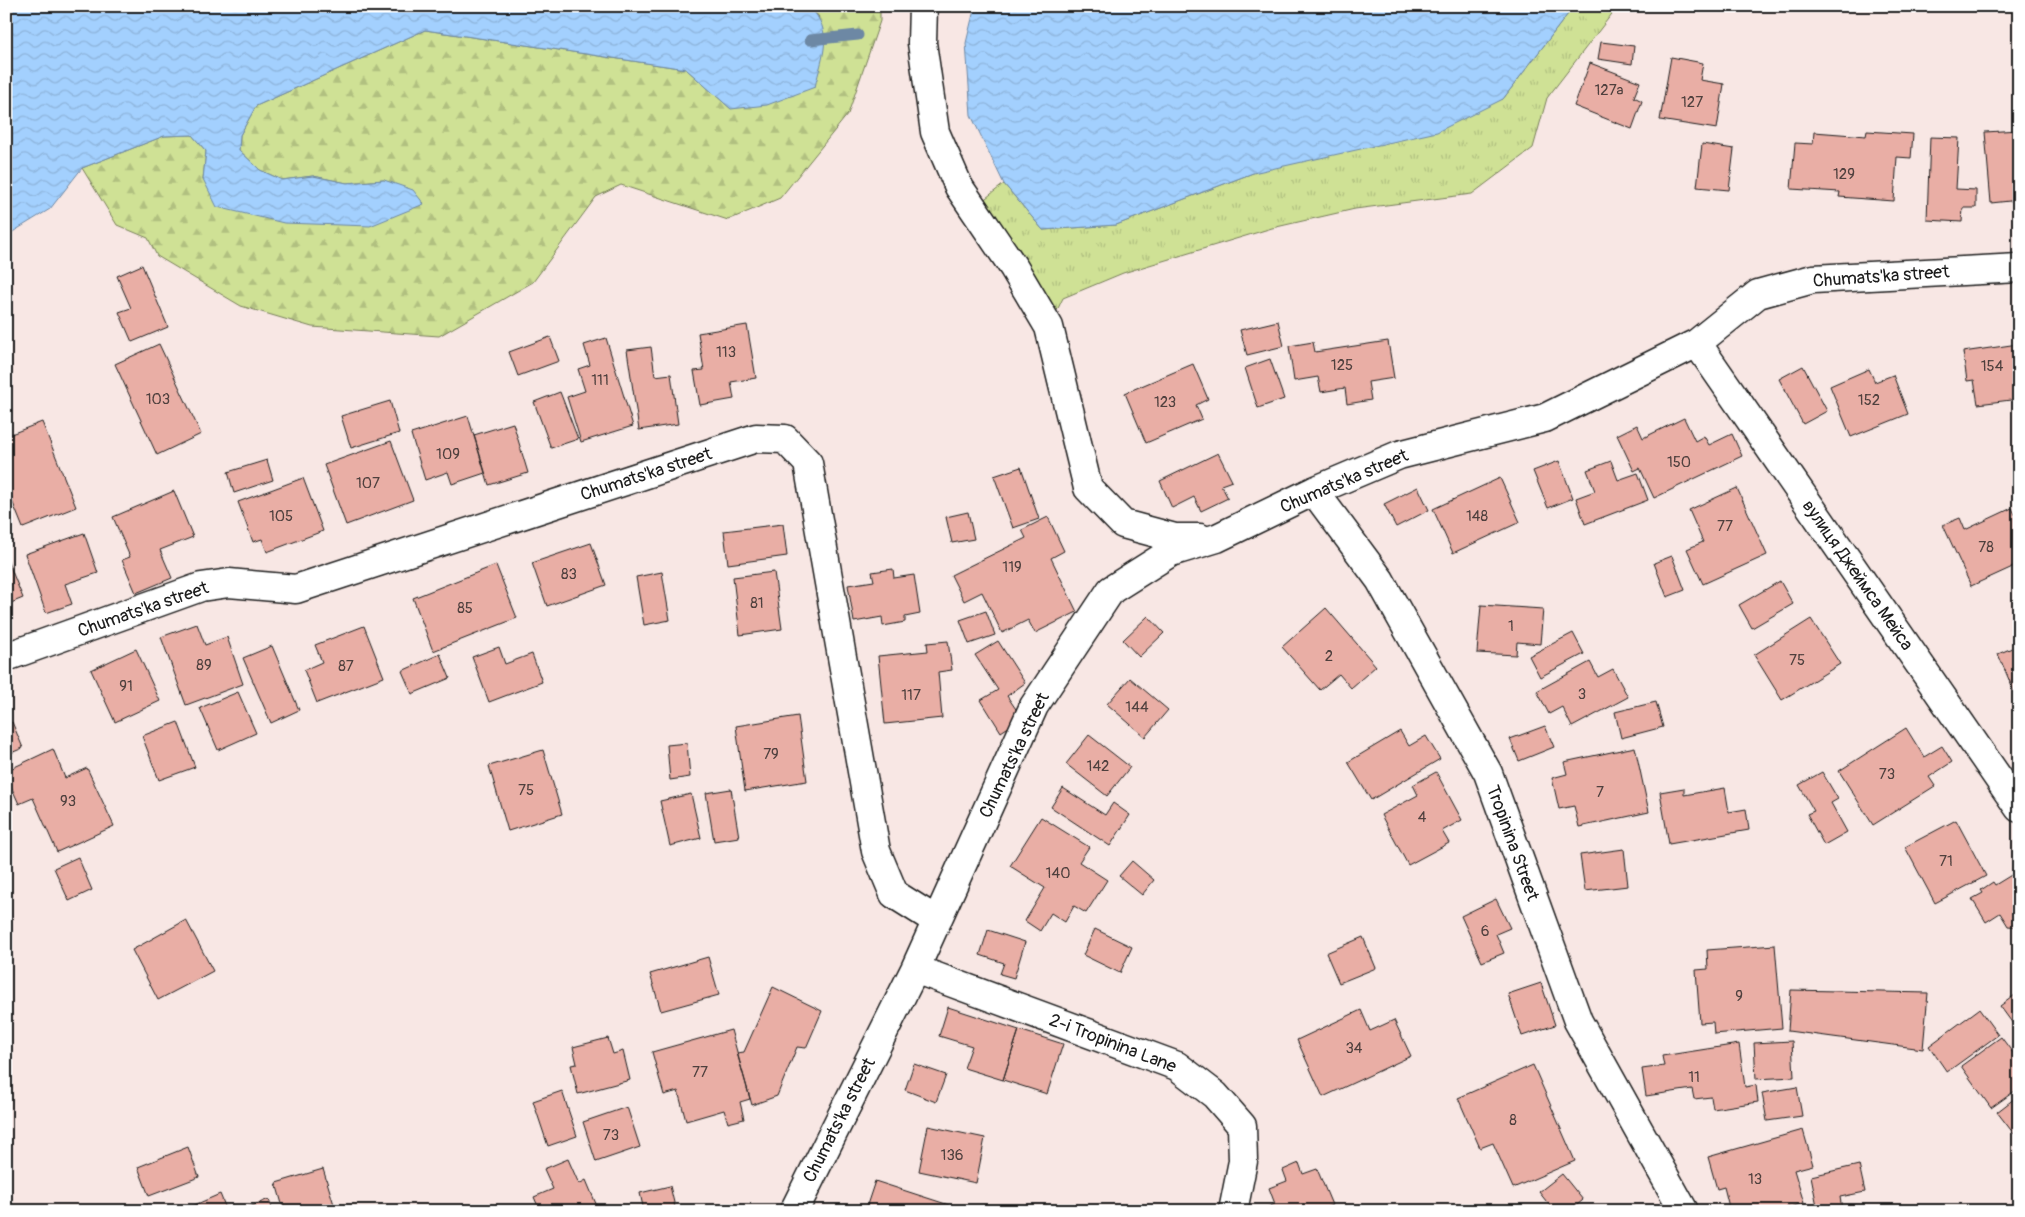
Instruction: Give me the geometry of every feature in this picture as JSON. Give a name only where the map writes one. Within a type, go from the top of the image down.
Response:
[{"type":"street","points":[[923,6],[922,43],[935,132],[959,187],[1014,268],[1048,327],[1088,488],[1123,524],[1175,538],[1217,538]]},
{"type":"street","name":"Chumats'ka street","points":[[794,1211],[915,969],[1034,706],[1111,590],[1170,552],[1217,538],[1314,492],[1399,455],[1544,418],[1698,343],[1758,294],[1813,279],[2019,268]]},
{"type":"street","name":"вулиця Джеймса Мейса","points":[[1698,343],[2019,808]]},
{"type":"street","name":"Chumats'ka street","points":[[6,657],[201,587],[229,583],[296,589],[756,438],[785,438],[808,462],[876,851],[894,894],[937,921]]},
{"type":"street","name":"Tropinina Street","points":[[1314,492],[1380,580],[1488,773],[1578,1021],[1684,1211]]},
{"type":"street","name":"2-i Tropinina Lane","points":[[915,969],[1177,1066],[1214,1095],[1242,1126],[1243,1161],[1233,1211]]},
{"type":"green space","points":[[809,6],[880,6],[880,21],[848,114],[780,198],[728,220],[621,185],[596,197],[533,282],[439,336],[312,327],[241,306],[157,256],[148,238],[117,225],[82,168],[164,136],[192,135],[206,151],[203,179],[402,212],[424,203],[384,180],[347,183],[313,176],[282,180],[260,170],[239,150],[240,135],[256,106],[425,30],[686,69],[731,109],[819,17]]},
{"type":"green space","points":[[1574,6],[1618,6],[1547,98],[1533,148],[1472,194],[1355,209],[1272,228],[1123,273],[1063,298],[1049,327],[973,208],[1004,184],[1043,230],[1116,225],[1253,173],[1503,99]]},
{"type":"water","points":[[6,6],[809,6],[822,26],[824,45],[815,87],[767,105],[731,109],[686,69],[425,30],[256,106],[240,135],[239,150],[260,170],[282,180],[313,176],[347,183],[384,180],[413,190],[424,204],[370,226],[284,223],[217,207],[203,179],[206,151],[192,135],[164,136],[82,168],[50,209],[6,236]]},
{"type":"water","points":[[975,6],[1574,6],[1503,99],[1437,132],[1253,173],[1116,225],[1043,230],[1004,184],[971,115],[966,43]]},
{"type":"building","points":[[1601,42],[1634,46],[1632,64],[1598,59]]},
{"type":"building","points":[[1671,57],[1703,63],[1700,80],[1724,84],[1717,129],[1660,120]]},
{"type":"building","points":[[1590,63],[1640,82],[1634,97],[1642,101],[1632,129],[1574,106]]},
{"type":"building","points":[[2019,130],[2019,200],[1991,203],[1985,132]]},
{"type":"building","points":[[1867,131],[1913,134],[1911,158],[1897,157],[1894,201],[1839,197],[1840,192],[1791,189],[1795,143],[1813,144],[1814,132],[1866,136]]},
{"type":"building","points":[[1930,137],[1959,138],[1956,189],[1976,190],[1976,208],[1963,208],[1962,222],[1927,220]]},
{"type":"building","points":[[1702,144],[1734,149],[1729,190],[1697,187]]},
{"type":"building","points":[[142,265],[168,327],[132,342],[119,312],[131,308],[117,276]]},
{"type":"building","points":[[1278,321],[1284,346],[1247,355],[1240,330]]},
{"type":"building","points":[[747,325],[756,378],[731,382],[734,399],[700,405],[694,371],[704,370],[698,333]]},
{"type":"building","points":[[550,337],[559,361],[518,376],[509,352]]},
{"type":"building","points":[[606,338],[633,426],[581,442],[567,397],[585,391],[578,369],[590,365],[584,345]]},
{"type":"building","points":[[1388,341],[1394,378],[1368,382],[1371,400],[1347,404],[1345,388],[1321,392],[1318,377],[1294,381],[1289,346],[1313,342],[1315,352]]},
{"type":"building","points":[[159,344],[201,434],[157,455],[115,364]]},
{"type":"building","points":[[2018,344],[2019,399],[1978,404],[1974,380],[1967,381],[1963,352]]},
{"type":"building","points":[[651,347],[655,376],[671,374],[678,424],[639,430],[627,350]]},
{"type":"building","points":[[1270,359],[1284,399],[1258,408],[1245,368]]},
{"type":"building","points":[[1193,364],[1208,399],[1196,405],[1202,419],[1146,443],[1125,393]]},
{"type":"building","points":[[1803,366],[1827,411],[1803,424],[1779,379]]},
{"type":"building","points":[[1869,369],[1875,382],[1893,375],[1908,414],[1851,437],[1830,386]]},
{"type":"building","points":[[560,392],[578,439],[551,448],[534,402]]},
{"type":"building","points":[[390,401],[399,433],[351,448],[341,416]]},
{"type":"building","points":[[468,416],[485,473],[452,484],[448,472],[425,480],[411,434]]},
{"type":"building","points":[[1684,418],[1695,441],[1704,436],[1709,445],[1732,434],[1742,456],[1654,498],[1640,468],[1634,471],[1617,435],[1637,425],[1643,438]]},
{"type":"building","points":[[42,422],[76,507],[23,528],[6,486],[6,436]]},
{"type":"building","points":[[513,423],[528,473],[489,485],[474,435]]},
{"type":"building","points":[[391,441],[413,500],[346,525],[324,465]]},
{"type":"building","points":[[1218,453],[1232,481],[1221,485],[1228,498],[1201,511],[1194,497],[1172,508],[1160,481]]},
{"type":"building","points":[[267,460],[273,480],[234,493],[228,472]]},
{"type":"building","points":[[1559,461],[1573,498],[1548,508],[1533,471]]},
{"type":"building","points":[[1611,461],[1618,480],[1638,473],[1648,500],[1585,524],[1576,498],[1595,491],[1587,470]]},
{"type":"building","points":[[1021,467],[1039,519],[1013,528],[994,476]]},
{"type":"building","points":[[303,478],[323,531],[267,552],[262,539],[253,542],[238,502]]},
{"type":"building","points":[[1500,478],[1520,522],[1453,553],[1433,509]]},
{"type":"building","points":[[1418,487],[1429,510],[1396,527],[1384,504]]},
{"type":"building","points":[[1737,488],[1767,555],[1703,584],[1687,549],[1703,542],[1689,510]]},
{"type":"building","points":[[174,491],[193,537],[160,550],[172,578],[136,593],[122,560],[130,557],[113,517]]},
{"type":"building","points":[[2012,508],[2019,523],[2019,564],[1971,586],[1943,525],[1960,518],[1965,530]]},
{"type":"building","points":[[968,512],[974,539],[952,543],[946,517]]},
{"type":"building","points":[[1048,517],[1064,551],[1051,558],[1077,612],[1035,633],[1028,620],[1002,633],[982,592],[964,601],[951,575],[1026,538],[1022,530]]},
{"type":"building","points":[[783,524],[787,556],[728,564],[724,531]]},
{"type":"building","points":[[84,533],[98,573],[65,584],[72,604],[46,613],[25,554]]},
{"type":"building","points":[[591,543],[606,585],[547,606],[532,563]]},
{"type":"building","points":[[1672,556],[1685,590],[1667,597],[1654,563]]},
{"type":"building","points":[[6,557],[23,598],[6,605]]},
{"type":"building","points":[[496,565],[517,618],[433,651],[413,598]]},
{"type":"building","points":[[893,569],[894,578],[914,575],[920,614],[905,617],[905,622],[883,626],[882,617],[854,622],[848,585],[874,581],[872,572]]},
{"type":"building","points":[[662,572],[670,620],[644,625],[636,577]]},
{"type":"building","points":[[774,572],[782,629],[740,635],[733,577]]},
{"type":"building","points":[[1780,581],[1793,604],[1752,628],[1739,605]]},
{"type":"building","points":[[1481,605],[1543,609],[1540,644],[1517,642],[1516,655],[1477,653]]},
{"type":"building","points":[[1326,608],[1376,666],[1351,688],[1339,674],[1320,690],[1282,647]]},
{"type":"building","points":[[986,611],[995,635],[969,644],[960,620]]},
{"type":"building","points":[[1148,616],[1164,633],[1139,657],[1123,640]]},
{"type":"building","points":[[1811,619],[1840,664],[1782,700],[1754,655]]},
{"type":"building","points":[[197,624],[205,645],[227,637],[243,684],[186,705],[161,637]]},
{"type":"building","points":[[364,626],[384,677],[317,703],[304,670],[322,662],[315,645]]},
{"type":"building","points":[[6,627],[13,644],[6,647]]},
{"type":"building","points":[[1573,633],[1584,654],[1540,677],[1529,656]]},
{"type":"building","points":[[948,641],[952,670],[938,672],[942,718],[885,724],[878,656],[928,651],[927,643]]},
{"type":"building","points":[[998,641],[1025,683],[1007,696],[1022,718],[1001,732],[981,700],[998,690],[975,655]]},
{"type":"building","points":[[2019,645],[2019,703],[1998,654]]},
{"type":"building","points":[[272,646],[299,710],[271,723],[243,658]]},
{"type":"building","points":[[499,647],[505,664],[532,654],[542,682],[489,702],[472,657]]},
{"type":"building","points":[[136,649],[160,701],[115,722],[91,670]]},
{"type":"building","points":[[440,654],[450,678],[412,694],[402,671]]},
{"type":"building","points":[[1590,662],[1598,677],[1613,669],[1628,697],[1572,727],[1562,707],[1549,714],[1537,691]]},
{"type":"building","points":[[1130,678],[1168,710],[1145,737],[1107,704]]},
{"type":"building","points":[[238,692],[256,733],[218,750],[200,708]]},
{"type":"building","points":[[1656,702],[1663,727],[1621,738],[1615,712]]},
{"type":"building","points":[[798,716],[807,781],[745,791],[736,726]]},
{"type":"building","points":[[12,722],[23,748],[6,755],[6,725]]},
{"type":"building","points":[[178,722],[195,767],[159,780],[142,736]]},
{"type":"building","points":[[1545,726],[1554,747],[1519,761],[1510,739]]},
{"type":"building","points":[[1906,728],[1924,757],[1942,746],[1952,762],[1929,777],[1935,786],[1873,825],[1839,771]]},
{"type":"building","points":[[1400,731],[1409,746],[1426,736],[1440,759],[1371,800],[1348,762]]},
{"type":"building","points":[[1089,735],[1130,767],[1107,796],[1066,764]]},
{"type":"building","points":[[687,743],[690,777],[670,780],[667,745]]},
{"type":"building","points":[[1635,747],[1649,812],[1579,827],[1574,806],[1559,809],[1552,778],[1567,774],[1564,762]]},
{"type":"building","points":[[53,749],[65,778],[87,768],[114,826],[57,852],[33,798],[19,804],[6,775],[6,771]]},
{"type":"building","points":[[543,750],[562,814],[508,831],[489,766]]},
{"type":"building","points":[[1436,772],[1462,820],[1442,831],[1449,843],[1408,865],[1381,815],[1418,795],[1413,785]]},
{"type":"building","points":[[1822,772],[1838,799],[1831,803],[1847,832],[1824,845],[1807,814],[1814,811],[1799,785]]},
{"type":"building","points":[[1063,788],[1105,815],[1113,803],[1130,815],[1110,846],[1051,807]]},
{"type":"building","points":[[1684,788],[1684,795],[1725,788],[1729,812],[1746,809],[1749,830],[1669,844],[1660,792]]},
{"type":"building","points":[[731,789],[739,837],[714,841],[706,793]]},
{"type":"building","points":[[691,794],[701,838],[670,846],[660,801]]},
{"type":"building","points":[[1041,817],[1089,847],[1079,862],[1107,880],[1086,913],[1074,906],[1065,922],[1051,913],[1040,931],[1025,921],[1045,888],[1010,866]]},
{"type":"building","points":[[1956,820],[1986,876],[1935,903],[1905,847]]},
{"type":"building","points":[[1624,849],[1628,886],[1585,891],[1580,855]]},
{"type":"building","points":[[78,857],[92,890],[69,901],[54,868]]},
{"type":"building","points":[[1132,861],[1154,880],[1142,895],[1119,876]]},
{"type":"building","points":[[2013,874],[2019,884],[2019,927],[2008,926],[2000,913],[1986,922],[1972,899],[1983,893],[1981,890],[1993,882],[1995,885]]},
{"type":"building","points":[[1496,899],[1510,928],[1496,934],[1504,953],[1482,962],[1461,916]]},
{"type":"building","points":[[186,920],[213,971],[158,1000],[132,950]]},
{"type":"building","points":[[1095,929],[1132,947],[1120,973],[1083,955]]},
{"type":"building","points":[[988,930],[1025,942],[1014,978],[1000,974],[1004,963],[980,955]]},
{"type":"building","points":[[1363,937],[1376,968],[1339,983],[1326,953]]},
{"type":"building","points":[[1775,945],[1782,1028],[1714,1034],[1713,1022],[1700,1023],[1696,970],[1708,969],[1707,950]]},
{"type":"building","points":[[708,957],[719,995],[661,1011],[650,974]]},
{"type":"building","points":[[1541,983],[1555,1025],[1522,1036],[1508,994]]},
{"type":"building","points":[[773,987],[822,1011],[806,1048],[797,1047],[777,1096],[752,1105],[737,1053],[744,1052]]},
{"type":"building","points":[[1791,990],[1928,993],[1923,1049],[1788,1031]]},
{"type":"building","points":[[2019,992],[2019,1032],[2000,1006]]},
{"type":"building","points":[[948,1007],[1019,1030],[1003,1080],[964,1068],[972,1046],[939,1036]]},
{"type":"building","points":[[1979,1009],[1998,1035],[1947,1072],[1929,1046]]},
{"type":"building","points":[[1361,1010],[1370,1031],[1394,1020],[1411,1056],[1323,1097],[1297,1040]]},
{"type":"building","points":[[731,1030],[750,1099],[740,1102],[744,1119],[728,1123],[724,1110],[686,1121],[678,1091],[664,1095],[652,1052]]},
{"type":"building","points":[[1019,1030],[1063,1044],[1047,1094],[1003,1080]]},
{"type":"building","points":[[2001,1037],[2019,1061],[2019,1088],[1991,1108],[1961,1066]]},
{"type":"building","points":[[608,1038],[613,1054],[623,1051],[630,1080],[578,1094],[571,1065],[577,1064],[573,1047]]},
{"type":"building","points":[[1792,1041],[1794,1077],[1756,1079],[1754,1043]]},
{"type":"building","points":[[1739,1044],[1745,1087],[1756,1085],[1758,1102],[1713,1109],[1711,1097],[1694,1099],[1692,1089],[1646,1096],[1642,1069],[1664,1066],[1662,1056]]},
{"type":"building","points":[[914,1064],[946,1075],[936,1102],[905,1090]]},
{"type":"building","points":[[1533,1065],[1575,1161],[1513,1188],[1493,1143],[1480,1148],[1458,1098]]},
{"type":"building","points":[[1797,1087],[1802,1116],[1767,1121],[1762,1093]]},
{"type":"building","points":[[562,1091],[577,1136],[548,1146],[533,1101]]},
{"type":"building","points":[[2019,1095],[2019,1130],[2014,1134],[1997,1112]]},
{"type":"building","points":[[627,1107],[640,1147],[596,1162],[583,1122]]},
{"type":"building","points":[[928,1126],[985,1138],[976,1183],[919,1171]]},
{"type":"building","points":[[1803,1130],[1813,1165],[1794,1170],[1804,1203],[1776,1211],[1730,1211],[1724,1187],[1717,1189],[1708,1157]]},
{"type":"building","points":[[188,1147],[199,1177],[149,1196],[138,1167]]},
{"type":"building","points":[[568,1159],[579,1184],[586,1180],[599,1211],[540,1211],[534,1197],[553,1189],[544,1169]]},
{"type":"building","points":[[1299,1163],[1303,1174],[1317,1169],[1332,1205],[1319,1211],[1259,1211],[1275,1204],[1269,1188],[1287,1181],[1283,1170]]},
{"type":"building","points":[[1859,1165],[1865,1192],[1840,1197],[1842,1209],[1818,1211],[1811,1176]]},
{"type":"building","points":[[323,1169],[336,1211],[284,1211],[276,1183]]},
{"type":"building","points":[[1562,1174],[1583,1200],[1570,1211],[1554,1211],[1539,1192]]},
{"type":"building","points":[[875,1181],[949,1205],[947,1211],[865,1211]]},
{"type":"building","points":[[670,1186],[676,1211],[644,1211],[640,1193]]},
{"type":"building","points":[[220,1194],[227,1211],[181,1211]]},
{"type":"building","points":[[269,1199],[273,1211],[249,1211],[247,1208]]},
{"type":"waterway","points":[[810,40],[858,35]]}]
